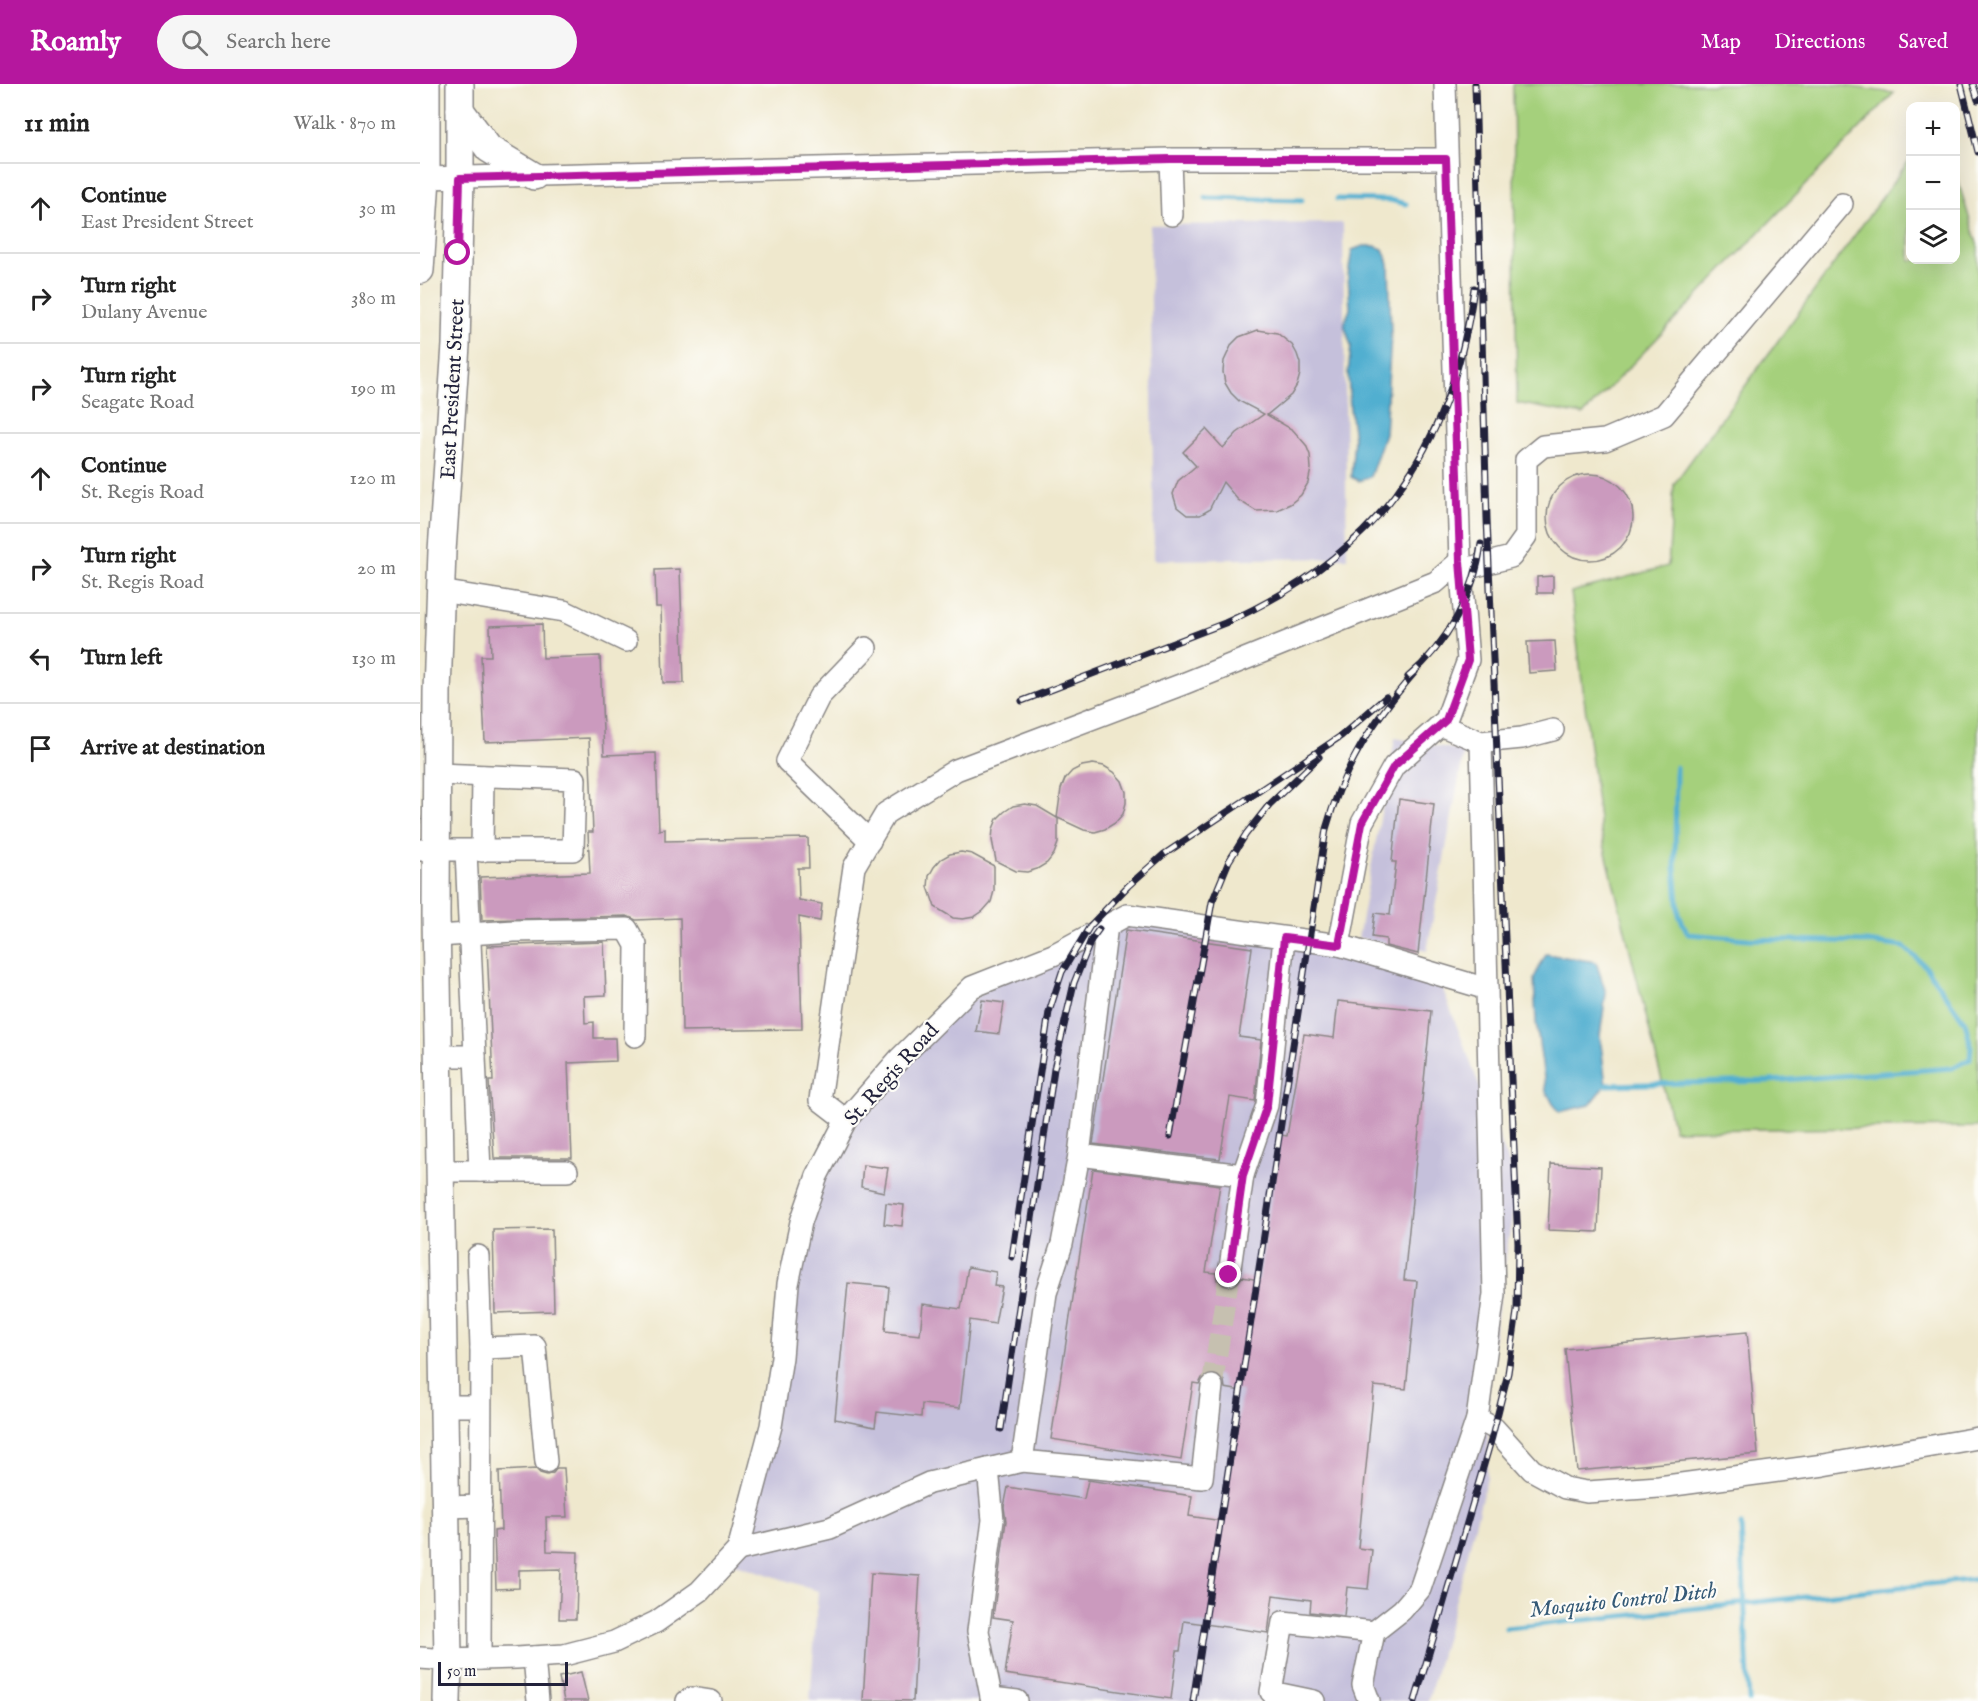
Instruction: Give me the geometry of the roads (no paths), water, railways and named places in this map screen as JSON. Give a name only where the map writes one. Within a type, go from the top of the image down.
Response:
[{"type":"main road","points":[[420,270],[426,178],[426,84]]},
{"type":"main road","points":[[460,97],[489,149],[534,176]]},
{"type":"main road","name":"East President Street","points":[[447,1701],[438,936],[428,850],[437,774],[430,582],[456,345],[460,97]]},
{"type":"street","points":[[1339,945],[1362,823],[1394,766],[1446,720],[1468,660],[1461,565],[1445,84]]},
{"type":"street","points":[[426,178],[1170,159],[1446,159]]},
{"type":"street","points":[[1170,159],[1172,215]]},
{"type":"street","points":[[846,1120],[820,1100],[854,867],[886,813],[956,770],[1183,684],[1436,582],[1461,565],[1511,556],[1526,536],[1526,460],[1543,446],[1605,440],[1664,415],[1842,204]]},
{"type":"street","points":[[430,582],[564,611],[626,641]]},
{"type":"street","points":[[866,648],[819,697],[787,761],[870,841]]},
{"type":"street","points":[[1440,725],[1481,742],[1522,738],[1553,730]]},
{"type":"street","points":[[1369,1701],[1363,1685],[1374,1632],[1402,1610],[1419,1589],[1477,1419],[1494,1294],[1481,742]]},
{"type":"street","points":[[428,850],[573,850],[575,779],[437,774]]},
{"type":"street","points":[[480,1171],[469,933],[474,851],[483,776]]},
{"type":"street","name":"St. Regis Road","points":[[420,1658],[448,1660],[534,1657],[564,1654],[614,1642],[656,1622],[700,1591],[738,1550],[771,1426],[782,1357],[788,1284],[801,1222],[817,1176],[846,1120],[900,1058],[972,987],[1053,955],[1127,915],[1339,945],[1487,989]]},
{"type":"street","points":[[1022,1461],[1046,1293],[1062,1244],[1079,1155],[1107,925]]},
{"type":"street","points":[[438,936],[469,933],[627,929],[636,945],[635,1036]]},
{"type":"street","points":[[1229,1275],[1243,1175],[1267,1105],[1284,938]]},
{"type":"street","points":[[439,1056],[476,1056]]},
{"type":"street","points":[[1079,1155],[1243,1175]]},
{"type":"street","points":[[441,1172],[567,1171]]},
{"type":"street","points":[[478,1256],[482,1348],[480,1659]]},
{"type":"street","points":[[482,1348],[535,1346],[546,1462]]},
{"type":"street","points":[[738,1550],[830,1528],[929,1483],[1022,1461],[1202,1478],[1212,1386]]},
{"type":"street","points":[[444,1406],[480,1406]]},
{"type":"street","points":[[1477,1419],[1494,1428],[1532,1470],[1565,1488],[1587,1492],[1659,1487],[1824,1465],[1978,1438]]},
{"type":"street","points":[[988,1469],[993,1520],[978,1631],[992,1699],[1017,1701]]},
{"type":"street","points":[[445,1507],[481,1506]]},
{"type":"street","points":[[446,1556],[481,1556]]},
{"type":"street","points":[[1314,1701],[1271,1692],[1283,1622],[1374,1632]]},
{"type":"street","points":[[534,1657],[538,1701]]},
{"type":"street","points":[[687,1701],[692,1698],[711,1701]]},
{"type":"water","points":[[1363,246],[1383,249],[1389,264],[1391,335],[1385,433],[1370,477],[1359,481],[1351,477],[1354,439],[1348,374],[1351,346],[1344,324],[1350,309],[1348,275],[1352,250]]},
{"type":"water","points":[[1546,954],[1596,962],[1606,993],[1600,1036],[1606,1085],[1590,1105],[1559,1112],[1546,1092],[1536,1022],[1534,978]]},
{"type":"waterway","points":[[1206,198],[1302,200]]},
{"type":"waterway","points":[[1337,199],[1390,200],[1406,204]]},
{"type":"waterway","points":[[1606,1085],[1769,1081],[1952,1068],[1970,1059],[1971,1046],[1965,1022],[1923,964],[1904,947],[1867,942],[1748,939],[1688,934],[1679,915],[1675,868],[1676,767]]},
{"type":"waterway","name":"Mosquito Control Ditch","points":[[1741,1525],[1749,1701]]},
{"type":"waterway","name":"Mosquito Control Ditch","points":[[1506,1628],[1978,1579]]},
{"type":"tunnel","points":[[1212,1386],[1229,1275]]},
{"type":"railway","points":[[1415,1701],[1492,1437],[1508,1373],[1517,1311],[1518,1243],[1487,519],[1475,84]]},
{"type":"railway","points":[[1961,84],[1978,152]]},
{"type":"railway","points":[[1973,84],[1978,100]]},
{"type":"railway","points":[[1022,701],[1225,623],[1278,596],[1324,565],[1364,531],[1398,491],[1425,448],[1447,400],[1463,346],[1474,288]]},
{"type":"railway","points":[[1408,677],[1435,649],[1457,617],[1473,581],[1481,544]]},
{"type":"railway","points":[[1193,1701],[1326,829],[1341,784],[1361,745],[1385,709],[1415,672]]},
{"type":"railway","points":[[1012,1257],[1049,1012],[1062,972],[1090,926],[1128,886],[1163,855],[1341,736],[1386,697]]},
{"type":"railway","points":[[1170,1136],[1212,902],[1229,861],[1246,834],[1269,805],[1319,757]]},
{"type":"railway","points":[[1001,1429],[1054,1069],[1074,983],[1091,940],[1099,929]]}]
